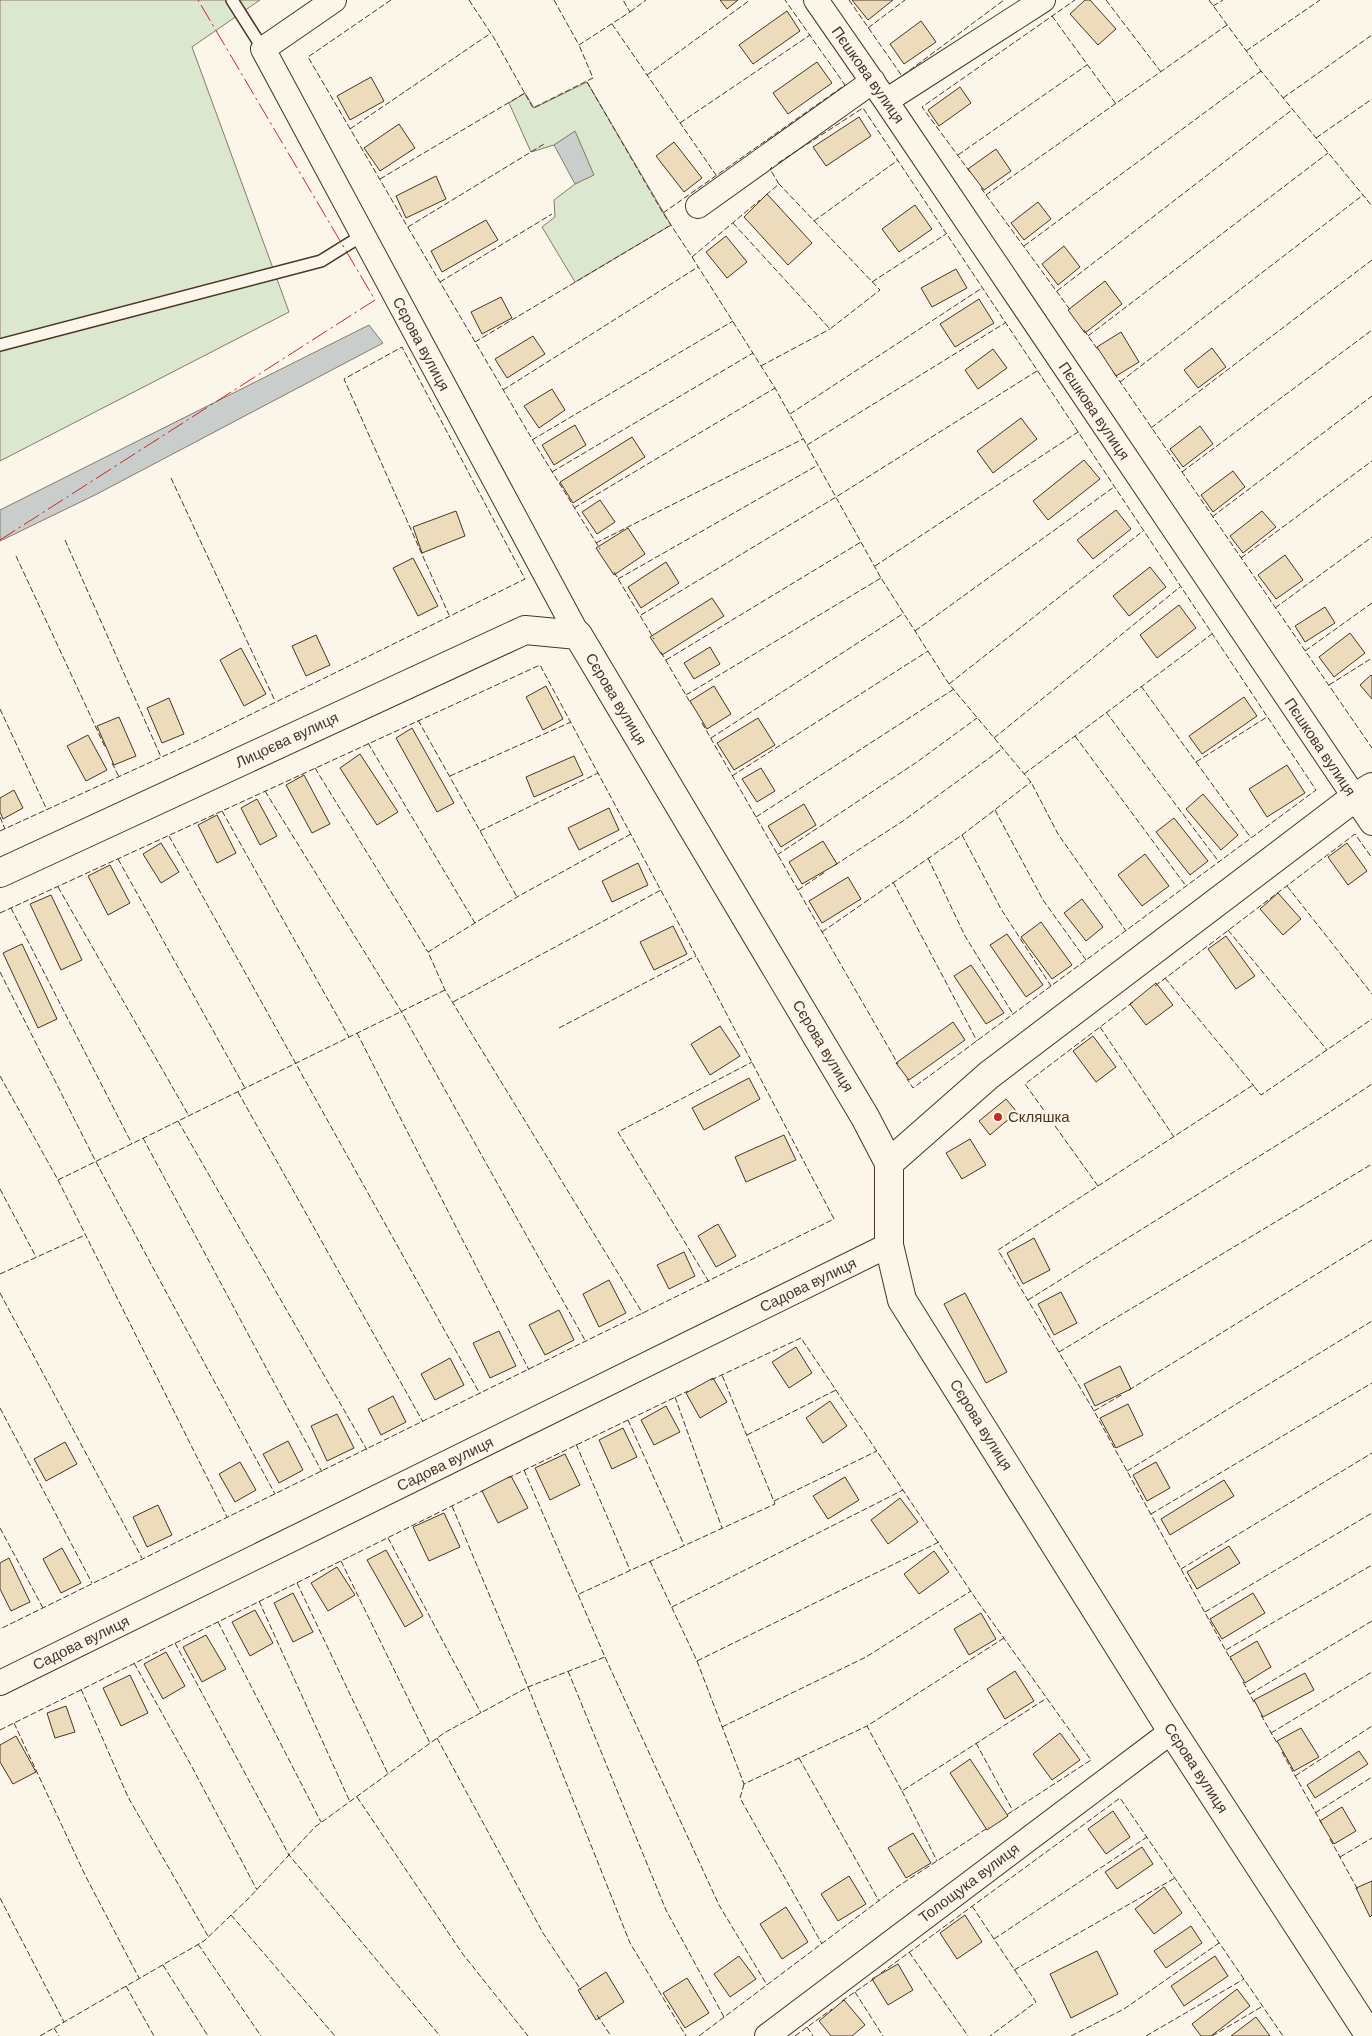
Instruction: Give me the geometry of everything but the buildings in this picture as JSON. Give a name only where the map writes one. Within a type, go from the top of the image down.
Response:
[{"type":"street","points":[[263,49],[334,0]]},
{"type":"street","name":"Пєшкова вулиця","points":[[816,0],[1363,792],[1372,823]]},
{"type":"street","points":[[886,100],[1043,0]]},
{"type":"street","name":"Сєрова вулиця","points":[[263,49],[578,635],[865,1117],[890,1163],[889,1245],[902,1300],[1172,1731],[1370,2036]]},
{"type":"street","points":[[698,206],[873,81]]},
{"type":"street","name":"Лицоєва вулиця","points":[[0,873],[525,630],[578,635]]},
{"type":"street","points":[[890,1163],[989,1075],[1363,792]]},
{"type":"street","name":"Садова вулиця","points":[[0,1683],[889,1245]]},
{"type":"street","name":"Толощука вулиця","points":[[767,2036],[1172,1731]]},
{"type":"lane","points":[[232,0],[263,49]]},
{"type":"lane","points":[[0,345],[321,261],[363,235]]},
{"type":"green space","points":[[0,0],[260,0],[192,47],[289,312],[0,461]]},
{"type":"green space","points":[[587,82],[671,225],[575,282],[542,227],[555,217],[554,200],[575,184],[593,174],[575,132],[554,145],[531,152],[509,103],[525,93],[534,108]]},
{"type":"shaded area","points":[[575,131],[594,175],[575,184],[554,145]]},
{"type":"shaded area","points":[[369,325],[383,343],[95,495],[0,541],[0,510]]},
{"type":"fence","points":[[391,0],[308,57],[535,444],[600,549]]},
{"type":"fence","points":[[469,0],[494,38],[533,108],[593,78],[579,45]]},
{"type":"fence","points":[[554,0],[579,45],[630,12],[623,0]]},
{"type":"fence","points":[[630,12],[646,0]]},
{"type":"fence","points":[[647,75],[750,0]]},
{"type":"fence","points":[[663,213],[845,85],[785,0]]},
{"type":"fence","points":[[849,0],[902,76],[1004,0]]},
{"type":"fence","points":[[868,28],[905,0]]},
{"type":"fence","points":[[970,172],[922,107],[1075,0]]},
{"type":"fence","points":[[1106,0],[1161,72]]},
{"type":"fence","points":[[1209,0],[1261,71],[1372,206]]},
{"type":"fence","points":[[1213,6],[1223,0]]},
{"type":"fence","points":[[1246,51],[1320,0]]},
{"type":"fence","points":[[1052,16],[1116,104]]},
{"type":"fence","points":[[612,24],[716,175]]},
{"type":"fence","points":[[986,195],[1227,25]]},
{"type":"fence","points":[[350,129],[491,33]]},
{"type":"fence","points":[[680,123],[810,35]]},
{"type":"fence","points":[[1283,98],[1372,35]]},
{"type":"fence","points":[[958,155],[1087,65]]},
{"type":"fence","points":[[1024,246],[1261,71]]},
{"type":"fence","points":[[587,82],[663,213],[692,257],[760,200]]},
{"type":"fence","points":[[380,179],[525,93]]},
{"type":"fence","points":[[1316,138],[1372,99]]},
{"type":"fence","points":[[778,163],[863,108],[1316,790],[913,1088],[907,1079]]},
{"type":"fence","points":[[1057,291],[1293,109]]},
{"type":"fence","points":[[408,227],[544,144]]},
{"type":"fence","points":[[1088,336],[1328,153]]},
{"type":"fence","points":[[814,221],[898,160]]},
{"type":"fence","points":[[766,195],[779,184],[770,169],[772,167]]},
{"type":"fence","points":[[733,223],[830,329],[880,290],[779,184]]},
{"type":"fence","points":[[981,188],[1071,311]]},
{"type":"fence","points":[[1120,382],[1363,195]]},
{"type":"fence","points":[[440,282],[552,214]]},
{"type":"fence","points":[[475,342],[671,225]]},
{"type":"fence","points":[[872,282],[946,234]]},
{"type":"fence","points":[[692,257],[775,388],[881,578],[949,684],[1031,782],[1058,834],[1126,931]]},
{"type":"fence","points":[[1151,428],[1372,260]]},
{"type":"fence","points":[[503,390],[698,267]]},
{"type":"fence","points":[[790,414],[982,288]]},
{"type":"fence","points":[[532,440],[733,321]]},
{"type":"fence","points":[[807,445],[1005,323]]},
{"type":"fence","points":[[761,366],[830,329]]},
{"type":"fence","points":[[1084,330],[1098,350]]},
{"type":"fence","points":[[1182,472],[1372,330]]},
{"type":"fence","points":[[0,831],[199,740],[525,579],[402,347],[344,379],[449,615]]},
{"type":"fence","points":[[552,472],[753,353]]},
{"type":"fence","points":[[641,615],[836,497],[1037,371]]},
{"type":"fence","points":[[1114,373],[1372,748]]},
{"type":"fence","points":[[574,508],[775,388]]},
{"type":"fence","points":[[1212,517],[1372,396]]},
{"type":"fence","points":[[875,566],[1078,432]]},
{"type":"fence","points":[[596,543],[803,439]]},
{"type":"fence","points":[[1241,558],[1372,461]]},
{"type":"fence","points":[[618,579],[818,465]]},
{"type":"fence","points":[[171,478],[275,701]]},
{"type":"fence","points":[[915,631],[1114,487]]},
{"type":"fence","points":[[949,684],[1143,531]]},
{"type":"fence","points":[[1275,608],[1372,537]]},
{"type":"fence","points":[[65,540],[161,757]]},
{"type":"fence","points":[[666,660],[861,542]]},
{"type":"fence","points":[[16,556],[105,747]]},
{"type":"fence","points":[[614,572],[654,639]]},
{"type":"fence","points":[[686,695],[881,578]]},
{"type":"fence","points":[[994,738],[1180,587]]},
{"type":"fence","points":[[1305,651],[1372,603]]},
{"type":"fence","points":[[711,738],[904,613]]},
{"type":"fence","points":[[1024,774],[1212,634]]},
{"type":"fence","points":[[732,776],[928,651]]},
{"type":"fence","points":[[661,652],[691,704]]},
{"type":"fence","points":[[1329,685],[1372,658]]},
{"type":"fence","points":[[0,913],[540,665],[702,967],[834,1219],[0,1629]]},
{"type":"fence","points":[[1141,686],[1251,838]]},
{"type":"fence","points":[[756,817],[954,689]]},
{"type":"fence","points":[[0,709],[47,810]]},
{"type":"fence","points":[[1106,712],[1219,862]]},
{"type":"fence","points":[[1196,762],[1267,717]]},
{"type":"fence","points":[[777,855],[917,762],[977,718]]},
{"type":"fence","points":[[418,720],[517,897]]},
{"type":"fence","points":[[450,776],[571,722]]},
{"type":"fence","points":[[702,723],[898,1064]]},
{"type":"fence","points":[[1075,736],[1186,886]]},
{"type":"fence","points":[[368,743],[475,923]]},
{"type":"fence","points":[[835,865],[903,821],[1003,748]]},
{"type":"fence","points":[[112,763],[119,777]]},
{"type":"fence","points":[[315,768],[428,952]]},
{"type":"fence","points":[[480,831],[598,773]]},
{"type":"fence","points":[[822,932],[962,835],[1031,782]]},
{"type":"fence","points":[[265,791],[401,1011],[586,1342]]},
{"type":"fence","points":[[995,810],[1043,900],[1086,960]]},
{"type":"fence","points":[[222,811],[349,1037]]},
{"type":"fence","points":[[0,817],[5,829]]},
{"type":"fence","points":[[631,834],[517,897],[428,952],[445,990],[643,1314]]},
{"type":"fence","points":[[1155,986],[1355,834],[1372,858]]},
{"type":"fence","points":[[962,835],[1001,909],[1051,986]]},
{"type":"fence","points":[[169,836],[480,1394]]},
{"type":"fence","points":[[928,858],[965,936],[1013,1014]]},
{"type":"fence","points":[[118,859],[245,1088]]},
{"type":"fence","points":[[798,890],[825,872]]},
{"type":"fence","points":[[893,882],[977,1041]]},
{"type":"fence","points":[[1287,886],[1372,994]]},
{"type":"fence","points":[[58,887],[189,1116]]},
{"type":"fence","points":[[453,1002],[661,890]]},
{"type":"fence","points":[[11,908],[132,1144]]},
{"type":"fence","points":[[1228,930],[1327,1050]]},
{"type":"fence","points":[[559,1028],[696,956]]},
{"type":"fence","points":[[0,972],[96,1162],[275,1494]]},
{"type":"fence","points":[[1165,978],[1254,1086]]},
{"type":"fence","points":[[58,1180],[445,990]]},
{"type":"fence","points":[[1133,1002],[1025,1084],[1098,1186],[998,1250],[1094,1411],[1231,1660]]},
{"type":"fence","points":[[1098,1186],[1253,1085],[1261,1095],[1372,1019]]},
{"type":"fence","points":[[1100,1027],[1174,1137]]},
{"type":"fence","points":[[357,1033],[529,1370]]},
{"type":"fence","points":[[709,1282],[618,1132],[752,1062]]},
{"type":"fence","points":[[0,1076],[58,1180],[227,1517]]},
{"type":"fence","points":[[1028,1300],[1372,1084]]},
{"type":"fence","points":[[238,1092],[423,1422]]},
{"type":"fence","points":[[178,1121],[367,1450]]},
{"type":"fence","points":[[143,1138],[322,1472]]},
{"type":"fence","points":[[1059,1352],[1372,1164]]},
{"type":"fence","points":[[0,1189],[36,1257]]},
{"type":"fence","points":[[0,1274],[85,1235]]},
{"type":"fence","points":[[1129,1390],[1372,1240]]},
{"type":"fence","points":[[0,1293],[142,1558]]},
{"type":"fence","points":[[1127,1471],[1372,1321]]},
{"type":"fence","points":[[711,1380],[801,1338],[978,1602],[1091,1760],[1005,1816]]},
{"type":"fence","points":[[579,1594],[775,1504],[722,1375]]},
{"type":"fence","points":[[1151,1514],[1372,1383]]},
{"type":"fence","points":[[747,1435],[836,1390]]},
{"type":"fence","points":[[508,1478],[688,1391]]},
{"type":"fence","points":[[1094,1411],[1123,1394]]},
{"type":"fence","points":[[675,1397],[722,1528]]},
{"type":"fence","points":[[0,1408],[92,1583]]},
{"type":"fence","points":[[628,1420],[684,1545]]},
{"type":"fence","points":[[576,1444],[630,1570]]},
{"type":"fence","points":[[774,1501],[877,1451]]},
{"type":"fence","points":[[1181,1569],[1372,1453]]},
{"type":"fence","points":[[524,1470],[605,1657],[719,1905],[767,1985]]},
{"type":"fence","points":[[0,1730],[484,1490]]},
{"type":"fence","points":[[672,1607],[903,1490]]},
{"type":"fence","points":[[452,1506],[528,1687],[630,1943],[686,2036]]},
{"type":"fence","points":[[1205,1612],[1372,1513]]},
{"type":"fence","points":[[0,1528],[43,1608]]},
{"type":"fence","points":[[388,1538],[481,1713]]},
{"type":"fence","points":[[650,1561],[697,1661],[939,1542]]},
{"type":"fence","points":[[341,1561],[430,1743]]},
{"type":"fence","points":[[1226,1650],[1372,1565]]},
{"type":"fence","points":[[297,1583],[388,1774]]},
{"type":"fence","points":[[722,1727],[866,1657],[971,1591]]},
{"type":"fence","points":[[259,1601],[350,1802]]},
{"type":"fence","points":[[1250,1694],[1372,1621]]},
{"type":"fence","points":[[218,1622],[321,1822]]},
{"type":"fence","points":[[1004,1638],[867,1726],[902,1791],[1047,1698]]},
{"type":"fence","points":[[175,1643],[289,1855],[440,2036]]},
{"type":"fence","points":[[40,2036],[204,1941],[248,1899],[315,1827],[444,1733],[528,1687],[605,1657]]},
{"type":"fence","points":[[697,1661],[744,1784],[867,1726]]},
{"type":"fence","points":[[134,1663],[257,1890]]},
{"type":"fence","points":[[568,1671],[666,1910],[724,2017]]},
{"type":"fence","points":[[1271,1733],[1372,1672]]},
{"type":"fence","points":[[1243,1682],[1255,1704]]},
{"type":"fence","points":[[81,1689],[128,1797],[208,1936]]},
{"type":"fence","points":[[1261,1715],[1277,1743]]},
{"type":"fence","points":[[14,1723],[85,1875],[139,1978]]},
{"type":"fence","points":[[1295,1776],[1372,1726]]},
{"type":"fence","points":[[437,1738],[543,1933],[581,1990]]},
{"type":"fence","points":[[976,1743],[1013,1811]]},
{"type":"fence","points":[[1282,1752],[1322,1824]]},
{"type":"fence","points":[[799,1758],[879,1901]]},
{"type":"fence","points":[[1315,1813],[1372,1777]]},
{"type":"fence","points":[[744,1784],[740,1798],[822,1944]]},
{"type":"fence","points":[[902,1791],[937,1861]]},
{"type":"fence","points":[[357,1797],[462,1953],[528,2036]]},
{"type":"fence","points":[[881,1973],[1120,1798],[1283,2036]]},
{"type":"fence","points":[[699,2036],[897,1887],[989,1827]]},
{"type":"fence","points":[[994,1939],[1147,1837]]},
{"type":"fence","points":[[1340,1857],[1372,1838]]},
{"type":"fence","points":[[1330,1839],[1358,1890]]},
{"type":"fence","points":[[1014,1970],[1175,1878]]},
{"type":"fence","points":[[0,1898],[64,2022]]},
{"type":"fence","points":[[972,1906],[1036,2002],[990,2036]]},
{"type":"fence","points":[[231,1915],[335,2036]]},
{"type":"fence","points":[[1071,2036],[1124,2009],[1219,1943]]},
{"type":"fence","points":[[198,1944],[261,2036]]},
{"type":"fence","points":[[909,1952],[968,2036]]},
{"type":"fence","points":[[163,1965],[208,2036]]},
{"type":"fence","points":[[842,2001],[875,1978]]},
{"type":"fence","points":[[1146,2036],[1244,1979]]},
{"type":"fence","points":[[126,1986],[154,2036]]},
{"type":"fence","points":[[855,1992],[883,2036]]},
{"type":"fence","points":[[1212,2036],[1263,2006]]},
{"type":"fence","points":[[795,2036],[832,2009]]},
{"type":"fence","points":[[597,2015],[611,2036]]},
{"type":"fence","points":[[807,2027],[813,2036]]},
{"type":"fence","points":[[54,2028],[59,2036]]},
{"type":"power","points":[[0,540],[375,300],[198,0]]},
{"type":"place","name":"Скляшка","points":[[998,1117]]}]
